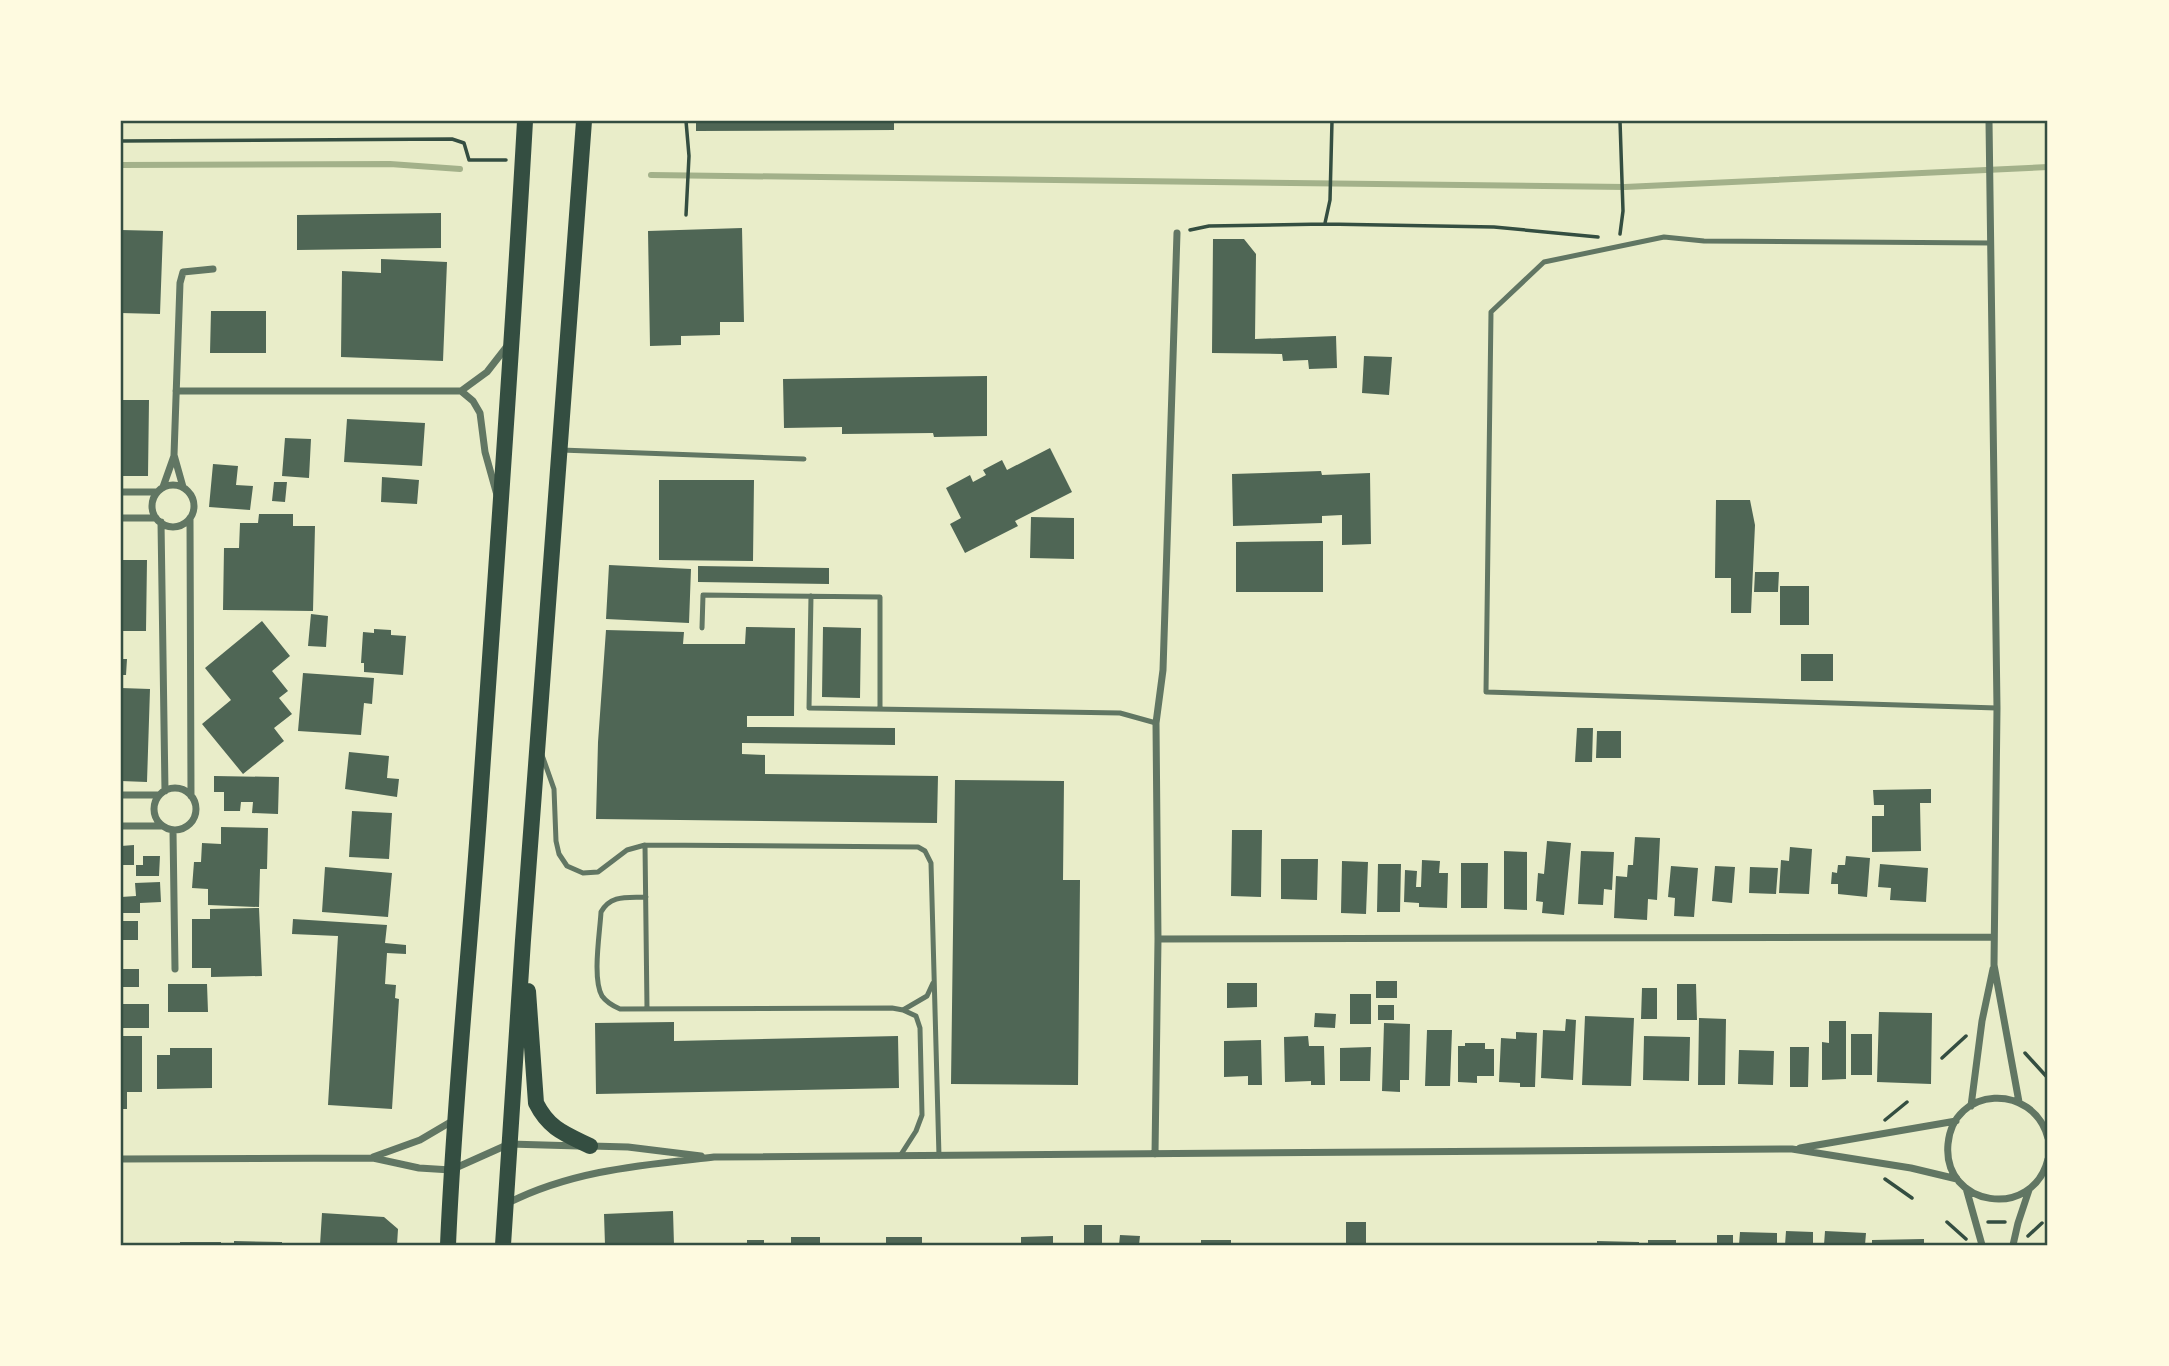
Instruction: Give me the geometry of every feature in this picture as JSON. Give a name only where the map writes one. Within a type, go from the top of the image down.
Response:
[{"type":"main road","points":[[447,1245],[480,804],[525,121]]},
{"type":"main road","points":[[503,1245],[584,121]]},
{"type":"main road","points":[[523,940],[536,1103],[542,1116],[552,1127],[590,1146]]},
{"type":"street","points":[[1989,121],[1997,708],[1993,937],[1994,965],[2019,1102]]},
{"type":"street","points":[[1155,1154],[1158,939],[1156,723],[1163,670],[1177,233]]},
{"type":"street","points":[[183,487],[174,455],[181,277],[183,272],[188,270],[213,269]]},
{"type":"street","points":[[176,391],[461,391],[487,372],[512,338]]},
{"type":"street","points":[[461,391],[473,401],[480,413],[485,452],[499,505]]},
{"type":"street","points":[[161,825],[154,814],[154,807],[162,793],[159,520],[152,505],[174,455]]},
{"type":"street","points":[[121,492],[160,490],[169,485],[183,487],[189,491],[194,505],[190,518],[191,796]]},
{"type":"street","points":[[121,518],[159,520],[173,527],[186,523],[190,518]]},
{"type":"street","points":[[121,795],[162,793],[179,788],[195,802],[195,816],[186,828],[173,831],[161,825],[121,826]]},
{"type":"street","points":[[173,831],[175,969]]},
{"type":"street","points":[[1158,939],[1993,937]]},
{"type":"street","points":[[1971,1106],[1982,1021],[1994,965]]},
{"type":"street","points":[[2048,1119],[2037,1116],[2019,1102],[1995,1098],[1971,1106],[1956,1121],[1947,1144],[1950,1165],[1957,1179],[1978,1196],[1995,1200],[2013,1198],[2029,1190],[2037,1182],[2048,1159]]},
{"type":"street","points":[[2037,1116],[2048,1138]]},
{"type":"street","points":[[373,1158],[420,1140],[455,1119]]},
{"type":"street","points":[[121,1159],[373,1158],[418,1168],[451,1170],[509,1144],[628,1147],[714,1157],[1792,1149],[1956,1121]]},
{"type":"street","points":[[1792,1149],[1911,1168],[1957,1179]]},
{"type":"street","points":[[505,1205],[549,1185],[590,1173],[714,1157]]},
{"type":"street","points":[[2037,1182],[2048,1178]]},
{"type":"street","points":[[1966,1188],[1982,1245]]},
{"type":"street","points":[[2013,1245],[2029,1190]]},
{"type":"lane","points":[[1991,243],[1704,241],[1664,237],[1544,262],[1491,312],[1486,692],[1997,708]]},
{"type":"lane","points":[[561,450],[804,459]]},
{"type":"lane","points":[[702,628],[703,595],[880,597],[880,708]]},
{"type":"lane","points":[[811,596],[809,708],[1120,713],[1156,723]]},
{"type":"lane","points":[[538,746],[554,789],[559,854],[567,866],[583,873],[598,872],[627,850],[645,845],[918,847],[925,851],[931,863],[939,1156]]},
{"type":"lane","points":[[645,845],[647,1009]]},
{"type":"lane","points":[[646,897],[615,898],[606,903],[601,912],[598,976],[601,994],[609,1004],[620,1009],[903,1010],[916,1016],[920,1028],[922,1115],[901,1156]]},
{"type":"lane","points":[[903,1010],[927,996],[934,981]]},
{"type":"path","points":[[686,121],[689,156],[686,215]]},
{"type":"path","points":[[1325,224],[1330,200],[1332,121]]},
{"type":"path","points":[[1619,239],[1623,211],[1620,121]]},
{"type":"path","points":[[121,141],[452,139],[464,143],[469,160],[522,160]]},
{"type":"path","points":[[1177,233],[1209,226],[1325,224],[1494,228],[1605,237]]},
{"type":"path","points":[[1942,1058],[1982,1021]]},
{"type":"path","points":[[2007,1033],[2046,1076]]},
{"type":"path","points":[[1947,1222],[1973,1245]]},
{"type":"path","points":[[1984,1222],[2007,1222]]},
{"type":"building","points":[[696,121],[894,121],[894,130],[696,131]]},
{"type":"building","points":[[441,213],[441,248],[297,250],[297,215]]},
{"type":"building","points":[[742,228],[744,322],[720,322],[720,335],[681,336],[681,345],[650,346],[648,231]]},
{"type":"building","points":[[121,230],[163,231],[160,314],[121,313]]},
{"type":"building","points":[[1213,239],[1244,239],[1256,254],[1255,339],[1336,336],[1337,368],[1309,369],[1308,360],[1283,361],[1282,354],[1212,353]]},
{"type":"building","points":[[381,259],[447,262],[443,361],[341,357],[342,271],[381,273]]},
{"type":"building","points":[[211,311],[266,311],[266,353],[210,353]]},
{"type":"building","points":[[1364,356],[1392,357],[1389,395],[1362,393]]},
{"type":"building","points":[[987,376],[987,436],[934,437],[933,433],[842,434],[842,427],[784,428],[783,379]]},
{"type":"building","points":[[121,400],[149,400],[148,476],[121,476]]},
{"type":"building","points":[[347,419],[425,423],[422,466],[344,462]]},
{"type":"building","points":[[285,438],[311,439],[309,478],[282,476]]},
{"type":"building","points":[[1050,448],[1072,492],[1015,521],[1018,526],[965,553],[950,524],[961,518],[946,488],[970,475],[973,482],[986,475],[983,470],[1002,460],[1007,470]]},
{"type":"building","points":[[213,464],[238,466],[236,485],[253,486],[250,510],[209,507]]},
{"type":"building","points":[[1321,471],[1322,475],[1370,473],[1371,544],[1342,545],[1342,515],[1322,516],[1322,523],[1233,526],[1232,474]]},
{"type":"building","points":[[382,477],[419,480],[417,504],[381,502]]},
{"type":"building","points":[[659,480],[754,480],[753,561],[659,560]]},
{"type":"building","points":[[274,482],[287,482],[285,502],[272,501]]},
{"type":"building","points":[[1716,500],[1750,500],[1755,525],[1751,613],[1731,613],[1731,578],[1715,578]]},
{"type":"building","points":[[259,514],[293,514],[293,526],[315,526],[313,611],[223,610],[224,548],[239,548],[240,523],[258,523]]},
{"type":"building","points":[[1031,517],[1074,518],[1074,559],[1030,558]]},
{"type":"building","points":[[1323,541],[1323,592],[1236,592],[1236,542]]},
{"type":"building","points":[[121,560],[147,560],[146,631],[121,631]]},
{"type":"building","points":[[609,565],[691,569],[689,623],[606,619]]},
{"type":"building","points":[[698,566],[829,568],[829,584],[698,582]]},
{"type":"building","points":[[1755,572],[1779,572],[1778,592],[1754,592]]},
{"type":"building","points":[[1780,586],[1809,586],[1809,625],[1780,625]]},
{"type":"building","points":[[311,614],[328,616],[326,647],[308,646]]},
{"type":"building","points":[[262,621],[290,656],[272,671],[288,691],[279,698],[292,714],[274,728],[284,741],[243,774],[202,724],[231,700],[205,668]]},
{"type":"building","points":[[746,627],[795,628],[794,716],[747,716],[747,727],[895,728],[895,745],[742,743],[742,754],[765,755],[765,774],[938,776],[937,823],[596,819],[606,630],[684,632],[683,644],[745,644]]},
{"type":"building","points":[[823,627],[861,628],[860,698],[822,697]]},
{"type":"building","points":[[374,629],[391,630],[391,635],[406,636],[403,675],[364,672],[364,663],[361,663],[363,632],[374,633]]},
{"type":"building","points":[[1801,654],[1833,654],[1833,681],[1801,681]]},
{"type":"building","points":[[121,659],[127,659],[126,675],[121,675]]},
{"type":"building","points":[[303,673],[374,678],[372,704],[364,703],[361,735],[298,731]]},
{"type":"building","points":[[121,688],[150,689],[147,782],[121,781]]},
{"type":"building","points":[[1577,728],[1593,728],[1592,762],[1575,762]]},
{"type":"building","points":[[1597,731],[1621,731],[1621,758],[1596,758]]},
{"type":"building","points":[[349,752],[389,756],[387,778],[399,779],[397,797],[345,789]]},
{"type":"building","points":[[214,776],[279,777],[278,814],[252,813],[253,802],[241,802],[240,811],[224,811],[224,792],[214,792]]},
{"type":"building","points":[[955,780],[1064,781],[1063,880],[1080,880],[1078,1085],[951,1084]]},
{"type":"building","points":[[1931,789],[1931,803],[1920,803],[1921,851],[1872,852],[1872,816],[1884,816],[1884,805],[1874,805],[1873,790]]},
{"type":"building","points":[[352,811],[392,813],[389,859],[349,857]]},
{"type":"building","points":[[221,827],[268,828],[267,869],[260,869],[259,907],[208,905],[208,889],[192,888],[194,862],[201,862],[202,843],[221,844]]},
{"type":"building","points":[[1232,830],[1262,830],[1261,897],[1231,896]]},
{"type":"building","points":[[1635,837],[1660,838],[1657,900],[1648,899],[1647,920],[1614,918],[1616,876],[1627,877],[1628,865],[1633,865]]},
{"type":"building","points":[[1547,841],[1571,843],[1564,915],[1542,913],[1543,902],[1536,901],[1538,873],[1544,874]]},
{"type":"building","points":[[134,845],[134,865],[121,865],[121,846]]},
{"type":"building","points":[[1790,847],[1812,849],[1809,894],[1779,893],[1781,860],[1789,861]]},
{"type":"building","points":[[1504,851],[1527,852],[1527,910],[1504,909]]},
{"type":"building","points":[[1581,851],[1614,852],[1612,890],[1604,889],[1603,905],[1578,904]]},
{"type":"building","points":[[143,856],[160,856],[159,876],[136,876],[136,865],[143,865]]},
{"type":"building","points":[[1846,856],[1870,858],[1867,897],[1838,894],[1838,884],[1831,884],[1832,872],[1837,873],[1838,865],[1845,865]]},
{"type":"building","points":[[1281,859],[1318,859],[1317,900],[1281,899]]},
{"type":"building","points":[[1422,860],[1440,861],[1439,873],[1448,873],[1447,908],[1419,907],[1419,903],[1404,902],[1405,870],[1417,871],[1416,887],[1421,887]]},
{"type":"building","points":[[1342,861],[1368,862],[1366,914],[1341,913]]},
{"type":"building","points":[[1461,863],[1488,863],[1487,908],[1461,908]]},
{"type":"building","points":[[1378,864],[1401,864],[1400,912],[1377,912]]},
{"type":"building","points":[[1880,864],[1928,868],[1926,902],[1890,900],[1891,888],[1878,887]]},
{"type":"building","points":[[1671,866],[1698,868],[1694,917],[1674,916],[1675,898],[1668,897]]},
{"type":"building","points":[[1715,866],[1735,867],[1732,903],[1712,901]]},
{"type":"building","points":[[325,867],[392,873],[388,917],[322,912]]},
{"type":"building","points":[[1750,867],[1778,868],[1776,894],[1749,893]]},
{"type":"building","points":[[160,882],[161,902],[140,903],[140,913],[121,913],[121,897],[136,896],[135,883]]},
{"type":"building","points":[[259,908],[262,976],[211,977],[211,968],[192,968],[192,919],[210,919],[210,909]]},
{"type":"building","points":[[293,919],[387,925],[385,943],[406,945],[406,954],[387,953],[385,984],[396,985],[395,998],[399,999],[392,1109],[328,1105],[338,936],[292,934]]},
{"type":"building","points":[[121,921],[138,921],[138,940],[121,940]]},
{"type":"building","points":[[121,969],[139,969],[139,987],[121,987]]},
{"type":"building","points":[[1376,981],[1397,981],[1397,998],[1376,998]]},
{"type":"building","points":[[1227,983],[1257,983],[1257,1007],[1227,1008]]},
{"type":"building","points":[[168,984],[207,984],[208,1012],[168,1012]]},
{"type":"building","points":[[1677,984],[1696,984],[1697,1020],[1677,1020]]},
{"type":"building","points":[[1642,988],[1657,988],[1657,1019],[1641,1019]]},
{"type":"building","points":[[1350,994],[1371,994],[1371,1024],[1350,1024]]},
{"type":"building","points":[[121,1004],[149,1004],[149,1028],[121,1028]]},
{"type":"building","points":[[1378,1005],[1394,1005],[1394,1020],[1378,1020]]},
{"type":"building","points":[[1879,1012],[1932,1013],[1931,1084],[1877,1082]]},
{"type":"building","points":[[1315,1013],[1336,1014],[1335,1028],[1314,1027]]},
{"type":"building","points":[[1585,1016],[1634,1018],[1631,1086],[1582,1085]]},
{"type":"building","points":[[1699,1018],[1726,1019],[1725,1085],[1698,1085]]},
{"type":"building","points":[[1566,1019],[1576,1020],[1573,1080],[1541,1078],[1543,1030],[1565,1031]]},
{"type":"building","points":[[1829,1021],[1846,1021],[1846,1079],[1822,1080],[1822,1042],[1829,1043]]},
{"type":"building","points":[[674,1022],[674,1041],[898,1036],[899,1088],[596,1094],[595,1023]]},
{"type":"building","points":[[1384,1023],[1410,1024],[1409,1080],[1400,1080],[1400,1092],[1382,1091]]},
{"type":"building","points":[[1427,1030],[1452,1030],[1450,1086],[1425,1086]]},
{"type":"building","points":[[1516,1032],[1537,1033],[1535,1087],[1499,1082],[1501,1038],[1516,1039]]},
{"type":"building","points":[[1851,1034],[1872,1034],[1872,1075],[1851,1075]]},
{"type":"building","points":[[121,1036],[142,1036],[142,1092],[127,1092],[127,1109],[121,1109]]},
{"type":"building","points":[[1308,1036],[1309,1046],[1324,1046],[1325,1085],[1311,1085],[1311,1081],[1285,1082],[1284,1037]]},
{"type":"building","points":[[1644,1036],[1690,1037],[1689,1081],[1643,1080]]},
{"type":"building","points":[[1261,1040],[1262,1085],[1248,1085],[1248,1076],[1224,1077],[1224,1041]]},
{"type":"building","points":[[1465,1043],[1485,1043],[1485,1049],[1494,1049],[1494,1076],[1477,1076],[1477,1083],[1458,1082],[1458,1046],[1465,1046]]},
{"type":"building","points":[[1371,1047],[1370,1081],[1340,1081],[1340,1048]]},
{"type":"building","points":[[1790,1047],[1809,1047],[1808,1087],[1790,1087]]},
{"type":"building","points":[[170,1048],[212,1048],[212,1088],[157,1089],[157,1055],[170,1055]]},
{"type":"building","points":[[1739,1050],[1774,1051],[1773,1085],[1738,1084]]},
{"type":"building","points":[[673,1211],[674,1245],[605,1245],[604,1214]]},
{"type":"building","points":[[322,1213],[384,1217],[398,1229],[397,1245],[320,1245]]},
{"type":"building","points":[[1346,1222],[1366,1222],[1366,1245],[1336,1245],[1346,1243]]},
{"type":"building","points":[[1084,1225],[1102,1225],[1102,1245],[1084,1245]]},
{"type":"building","points":[[1786,1231],[1813,1232],[1813,1245],[1785,1245]]},
{"type":"building","points":[[1825,1231],[1866,1233],[1865,1245],[1824,1245]]},
{"type":"building","points":[[1740,1232],[1777,1233],[1777,1245],[1739,1245]]},
{"type":"building","points":[[1120,1235],[1140,1236],[1139,1245],[1119,1245]]},
{"type":"building","points":[[1717,1235],[1733,1235],[1733,1245],[1717,1245]]},
{"type":"building","points":[[1053,1236],[1053,1245],[1021,1245],[1021,1237]]},
{"type":"building","points":[[791,1237],[820,1237],[820,1245],[791,1245]]},
{"type":"building","points":[[886,1237],[922,1237],[922,1245],[886,1245]]},
{"type":"building","points":[[1924,1239],[1924,1245],[1872,1245],[1872,1240]]},
{"type":"building","points":[[747,1240],[764,1240],[764,1245],[747,1245]]},
{"type":"building","points":[[1201,1240],[1231,1240],[1231,1245],[1201,1245]]},
{"type":"building","points":[[1648,1240],[1676,1240],[1676,1245],[1648,1245]]},
{"type":"building","points":[[234,1241],[282,1242],[282,1245],[234,1245]]},
{"type":"building","points":[[1597,1241],[1639,1242],[1639,1245],[1597,1245]]},
{"type":"building","points":[[180,1242],[221,1242],[221,1245],[180,1245]]},
{"type":"waterway","points":[[121,165],[390,164],[460,169]]},
{"type":"waterway","points":[[651,175],[1625,187],[2048,167]]}]
